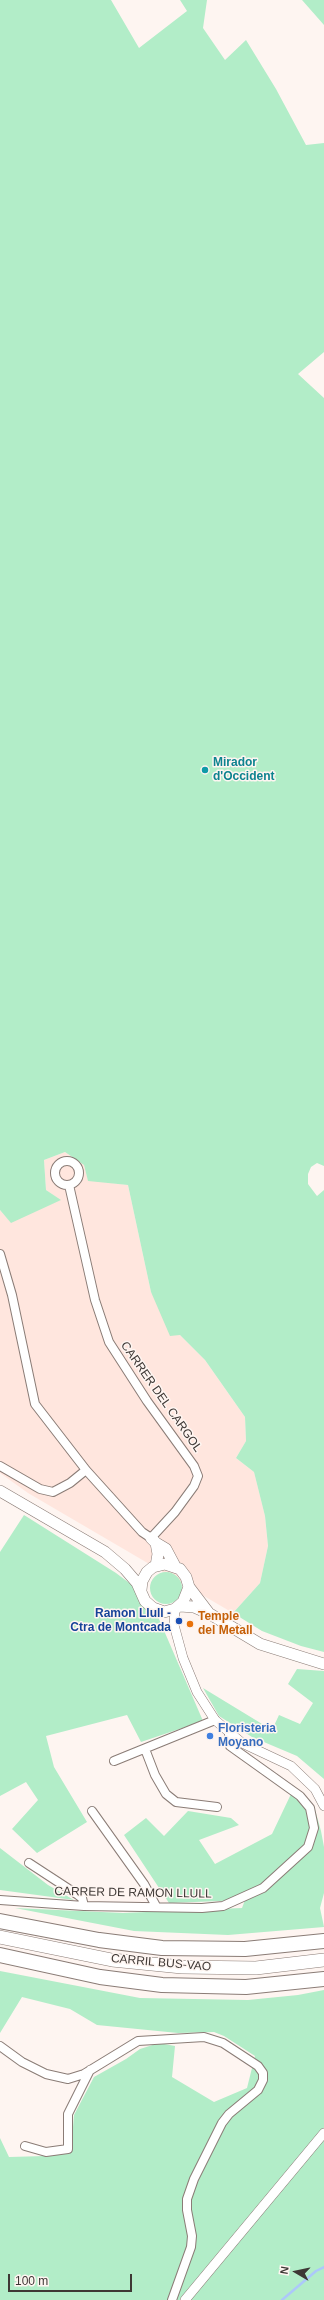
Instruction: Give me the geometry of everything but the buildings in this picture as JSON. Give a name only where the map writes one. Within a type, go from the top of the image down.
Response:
[{"type":"highway","points":[[0,1920],[99,1940],[162,1948],[245,1949],[324,1941]]},
{"type":"highway","name":"CARRIL BUS-VAO","points":[[0,1937],[112,1960],[182,1967],[256,1968],[324,1960]]},
{"type":"highway","points":[[0,1955],[85,1974],[162,1985],[246,1987],[324,1979]]},
{"type":"main road","points":[[0,1491],[105,1552],[125,1569],[141,1590],[149,1605],[161,1611],[194,1607],[210,1614],[260,1644],[324,1664]]},
{"type":"main road","points":[[153,1540],[166,1548],[175,1566],[183,1573],[188,1587],[210,1614]]},
{"type":"main road","points":[[141,1590],[142,1580],[152,1569],[158,1554],[153,1540]]},
{"type":"main road","points":[[125,1569],[152,1569],[165,1564],[175,1566]]},
{"type":"main road","points":[[177,1608],[186,1598],[188,1587]]},
{"type":"street","name":"CARRER DEL CARGOL","points":[[69,1185],[95,1300],[109,1342],[147,1401],[194,1466],[198,1476],[194,1486],[187,1496],[153,1540]]},
{"type":"street","points":[[0,1254],[12,1295],[35,1404],[86,1470],[142,1532],[153,1540]]},
{"type":"street","points":[[0,1466],[40,1489],[53,1492],[70,1483],[86,1470]]},
{"type":"street","points":[[177,1608],[174,1625],[183,1658]]},
{"type":"street","points":[[161,1611],[165,1616],[197,1692],[215,1720],[229,1734],[242,1743],[291,1766],[315,1789],[324,1806]]},
{"type":"street","points":[[114,1761],[215,1720]]},
{"type":"street","name":"CARRER DE RAMON LLULL","points":[[0,1900],[84,1906],[223,1906],[263,1888],[308,1847],[314,1828],[310,1808],[300,1796],[230,1746],[228,1740],[229,1734]]},
{"type":"street","points":[[145,1749],[155,1775],[166,1794],[176,1802],[217,1807]]},
{"type":"street","points":[[92,1811],[144,1884],[156,1906]]},
{"type":"street","points":[[29,1863],[82,1898],[84,1906]]},
{"type":"street","points":[[0,2046],[22,2062],[59,2078],[68,2079],[90,2070],[138,2041],[204,2037],[223,2043],[258,2066],[263,2073],[264,2080],[258,2090],[229,2114],[222,2123],[194,2179],[187,2199],[187,2210],[192,2236],[191,2247],[172,2300]]},
{"type":"street","points":[[25,2146],[46,2152],[68,2149],[68,2114],[90,2070]]},
{"type":"street","points":[[185,2300],[324,2133]]},
{"type":"shaded area","points":[[65,1152],[84,1165],[88,1180],[128,1185],[151,1292],[180,1335],[205,1360],[245,1417],[246,1441],[236,1458],[254,1472],[265,1516],[268,1546],[260,1583],[233,1613],[28,1493],[0,1473],[0,1210],[11,1222],[60,1200],[46,1190],[44,1160]]},
{"type":"green space","points":[[0,0],[111,0],[139,48],[187,11],[180,0],[207,0],[203,28],[225,60],[246,40],[276,89],[306,145],[324,143],[324,352],[298,374],[324,398],[324,1166],[317,1163],[311,1167],[308,1174],[308,1184],[317,1196],[324,1190],[324,1652],[301,1646],[262,1631],[233,1613],[260,1583],[268,1546],[265,1516],[254,1472],[236,1458],[246,1441],[245,1417],[205,1360],[180,1335],[170,1336],[151,1292],[128,1185],[88,1181],[84,1165],[65,1152],[44,1160],[46,1190],[61,1200],[11,1223],[0,1210]]},
{"type":"green space","points":[[302,0],[324,0],[324,25]]},
{"type":"green space","points":[[24,1515],[116,1573],[136,1588],[156,1612],[203,1721],[141,1742],[127,1715],[46,1736],[54,1767],[87,1822],[37,1853],[12,1829],[38,1800],[26,1782],[0,1796],[0,1552]]},
{"type":"green space","points":[[163,1572],[169,1572],[179,1579],[182,1588],[181,1594],[175,1601],[169,1604],[163,1604],[153,1597],[150,1591],[150,1585],[157,1575]]},
{"type":"green space","points":[[297,1669],[324,1671],[324,1779],[297,1756],[252,1737],[219,1716],[203,1688],[272,1730],[279,1715],[300,1724],[313,1703],[288,1684]]},
{"type":"green space","points":[[291,1794],[314,1806],[321,1831],[324,1847],[324,1893],[320,1908],[324,1927],[228,1935],[134,1931],[15,1908],[123,1913],[242,1908],[245,1900],[169,1903],[124,1835],[146,1818],[164,1836],[188,1811],[231,1818],[239,1825],[199,1840],[215,1864],[272,1834]]},
{"type":"green space","points":[[0,1848],[48,1885],[74,1900],[0,1890]]},
{"type":"green space","points":[[0,1971],[140,1998],[248,2000],[298,1995],[324,1990],[324,2300],[0,2300],[0,2138],[9,2157],[45,2156],[71,2151],[74,2115],[94,2077],[126,2059],[140,2049],[159,2043],[175,2046],[172,2077],[214,2102],[247,2088],[255,2056],[224,2036],[214,2032],[178,2033],[97,2025],[70,2009],[22,1997],[0,2033]]},
{"type":"waterway","points":[[282,2300],[316,2271],[324,2267]]},
{"type":"place","name":"Mirador d'Occident","points":[[205,770]]},
{"type":"place","name":"Ramon Llull - Ctra de Montcada","points":[[179,1621]]},
{"type":"place","name":"Temple del Metall","points":[[190,1624]]},
{"type":"place","name":"Floristeria Moyano","points":[[210,1736]]}]
